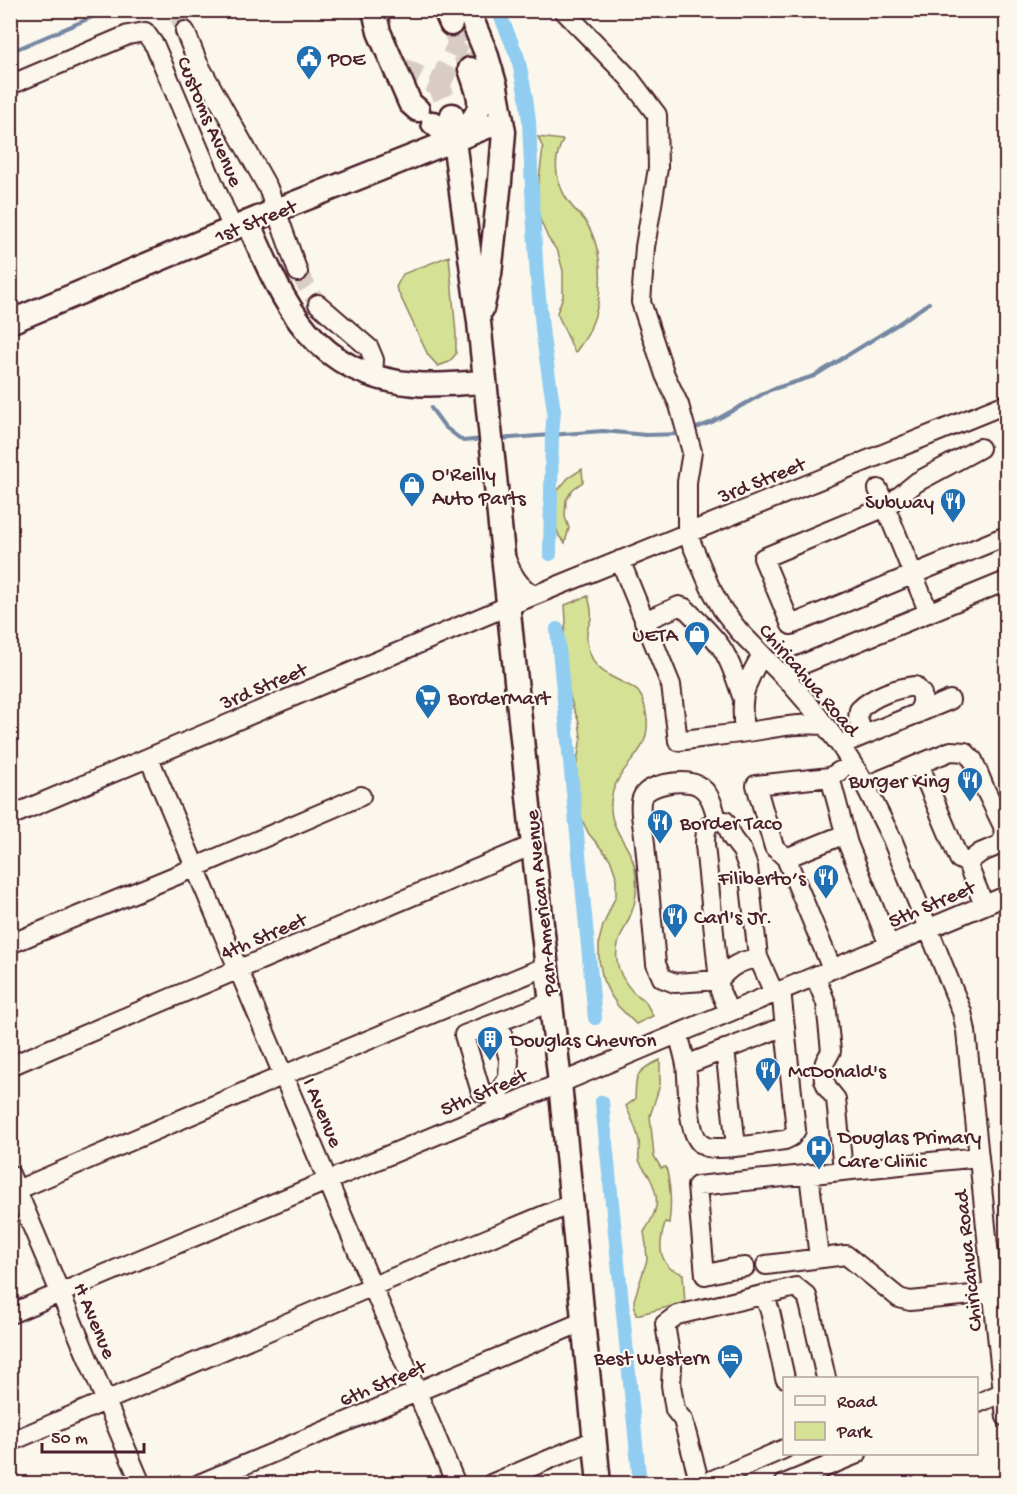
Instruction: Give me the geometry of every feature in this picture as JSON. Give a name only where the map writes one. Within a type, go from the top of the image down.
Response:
[{"type":"main road","name":"Pan-American Avenue","points":[[374,10],[379,32],[397,67],[410,103],[434,116],[455,123],[454,141],[478,322],[560,1083],[599,1484]]},
{"type":"main road","name":"Pan-American Avenue","points":[[455,15],[486,53],[496,87],[504,132],[489,274],[478,322]]},
{"type":"main road","points":[[454,141],[478,114],[480,102],[470,69]]},
{"type":"main road","name":"1st Street","points":[[10,322],[240,225],[502,121]]},
{"type":"main road","points":[[240,225],[267,267],[286,304],[310,336],[341,361],[373,376],[421,384],[484,382]]},
{"type":"street","points":[[563,10],[629,78],[657,115],[658,168],[645,247],[641,302],[665,375],[679,405],[692,452],[687,482],[687,533]]},
{"type":"street","points":[[185,31],[198,63],[268,188],[298,272]]},
{"type":"street","name":"Customs Avenue","points":[[10,85],[128,35],[145,32],[155,46],[240,225]]},
{"type":"street","points":[[318,304],[369,348],[374,360],[373,376]]},
{"type":"street","name":"3rd Street","points":[[10,816],[533,595],[1006,404]]},
{"type":"street","points":[[980,448],[917,482],[886,507],[763,558],[791,625],[1006,536]]},
{"type":"street","points":[[878,489],[928,613]]},
{"type":"street","name":"Chiricahua Road","points":[[687,533],[722,609],[739,631],[786,679],[825,724],[847,742],[853,765],[892,839],[962,1012],[966,1031],[1006,1416]]},
{"type":"street","points":[[502,548],[517,581],[521,587],[533,595]]},
{"type":"street","points":[[620,560],[671,686],[678,741],[803,723],[825,724]]},
{"type":"street","points":[[786,679],[796,667],[1006,581]]},
{"type":"street","points":[[644,621],[679,606],[685,608],[723,650],[743,699]]},
{"type":"street","points":[[744,732],[743,699],[747,683],[762,655]]},
{"type":"street","points":[[847,742],[861,728],[858,719],[859,710],[866,703],[903,687],[915,686],[922,694],[922,704],[917,714]]},
{"type":"street","points":[[847,742],[950,700]]},
{"type":"street","points":[[866,786],[951,751],[965,752],[973,760],[1002,826],[1004,838],[999,845],[967,863]]},
{"type":"street","name":"I Avenue","points":[[149,758],[456,1484]]},
{"type":"street","points":[[919,764],[959,859],[967,863],[984,905]]},
{"type":"street","points":[[843,1171],[836,1099],[828,1089],[823,1071],[831,1051],[824,972],[786,858],[774,847],[756,785],[830,777],[853,765]]},
{"type":"street","points":[[830,777],[848,844],[889,945]]},
{"type":"street","points":[[717,820],[713,804],[706,792],[697,784],[665,784],[650,788],[642,798],[641,814],[656,964],[662,978],[675,983],[719,980],[736,964],[758,957]]},
{"type":"street","points":[[10,944],[361,796]]},
{"type":"street","points":[[678,1034],[686,1065],[692,1126],[699,1142],[706,1147],[720,1148],[785,1140],[791,1137],[796,1130],[785,1026],[778,992],[758,957],[748,867],[725,821],[717,820],[709,824],[705,833],[705,845],[720,991],[729,1012]]},
{"type":"street","points":[[786,858],[845,834]]},
{"type":"street","name":"4th Street","points":[[10,1066],[533,845]]},
{"type":"street","name":"5th Street","points":[[10,1314],[328,1181],[498,1102],[560,1083],[1006,896]]},
{"type":"street","points":[[13,1186],[547,966]]},
{"type":"street","points":[[499,1022],[509,1060],[508,1078],[498,1102],[481,1092],[464,1035],[551,1002]]},
{"type":"street","points":[[686,1065],[785,1026]]},
{"type":"street","points":[[725,1050],[736,1146]]},
{"type":"street","points":[[745,1267],[705,1275],[697,1186],[979,1157]]},
{"type":"street","points":[[809,1174],[819,1258]]},
{"type":"street","name":"H Avenue","points":[[13,1186],[61,1293],[141,1484]]},
{"type":"street","points":[[10,1442],[373,1286],[571,1204]]},
{"type":"street","points":[[766,1265],[846,1255],[899,1298],[910,1301],[993,1293]]},
{"type":"street","points":[[783,1449],[701,1484],[683,1420],[675,1410],[670,1385],[672,1367],[665,1324],[677,1315],[796,1287],[807,1296],[826,1377]]},
{"type":"street","points":[[764,1295],[770,1311],[785,1377]]},
{"type":"street","name":"6th Street","points":[[199,1484],[582,1322]]},
{"type":"street","points":[[978,1403],[1005,1392]]},
{"type":"street","points":[[491,1484],[595,1440]]},
{"type":"street","points":[[784,1484],[848,1455]]},
{"type":"green space","points":[[538,137],[563,140],[556,167],[558,180],[567,199],[586,222],[597,247],[600,275],[598,303],[587,335],[575,353],[557,313],[563,296],[563,271],[558,252],[548,238],[538,215],[538,187],[543,148]]},
{"type":"green space","points":[[449,256],[456,354],[449,362],[438,366],[428,355],[396,287],[403,274]]},
{"type":"green space","points":[[582,469],[583,482],[573,489],[566,500],[565,517],[569,528],[565,543],[559,536],[553,518],[554,495],[568,478]]},
{"type":"green space","points":[[588,596],[591,620],[587,640],[592,658],[602,670],[638,692],[647,719],[644,741],[617,781],[611,804],[615,826],[634,865],[636,881],[631,915],[618,946],[618,964],[627,985],[644,1000],[653,1016],[636,1024],[618,1006],[603,980],[599,960],[599,941],[616,895],[616,876],[610,859],[589,834],[581,818],[575,786],[581,737],[579,722],[564,674],[562,643],[566,622],[565,605]]},
{"type":"green space","points":[[660,1060],[660,1085],[650,1116],[654,1156],[661,1168],[666,1167],[669,1181],[669,1223],[665,1222],[661,1252],[670,1268],[683,1274],[685,1303],[636,1315],[634,1300],[647,1260],[644,1232],[655,1211],[656,1198],[653,1184],[639,1160],[638,1137],[626,1106],[635,1099],[639,1074],[646,1067]]},
{"type":"waterway","points":[[10,52],[109,10]]},
{"type":"waterway","points":[[498,10],[518,58],[529,121],[537,277],[554,411],[550,554]]},
{"type":"waterway","points":[[691,430],[712,422],[770,390],[814,376],[929,303]]},
{"type":"waterway","points":[[431,408],[445,427],[463,441],[484,439]]},
{"type":"waterway","points":[[498,439],[603,431],[646,435],[682,434]]},
{"type":"waterway","points":[[557,629],[595,1018]]},
{"type":"waterway","points":[[602,1102],[640,1484]]},
{"type":"tunnel","points":[[176,10],[185,31]]},
{"type":"tunnel","points":[[451,24],[470,69]]},
{"type":"tunnel","points":[[439,86],[459,42]]},
{"type":"tunnel","points":[[400,68],[439,86],[452,115]]},
{"type":"tunnel","points":[[298,272],[318,304]]},
{"type":"place","name":"POE","points":[[309,81]]},
{"type":"place","name":"O'Reilly Auto Parts","points":[[412,508]]},
{"type":"place","name":"Subway","points":[[953,524]]},
{"type":"place","name":"UETA","points":[[697,657]]},
{"type":"place","name":"BorderMart","points":[[428,720]]},
{"type":"place","name":"Burger King","points":[[970,803]]},
{"type":"place","name":"Border Taco","points":[[660,845]]},
{"type":"place","name":"Filiberto’s","points":[[826,900]]},
{"type":"place","name":"Carl's Jr.","points":[[675,939]]},
{"type":"place","name":"Douglas Chevron","points":[[490,1062]]},
{"type":"place","name":"McDonald's","points":[[768,1093]]},
{"type":"place","name":"Douglas Primary Care Clinic","points":[[819,1171]]},
{"type":"place","name":"Best Western","points":[[730,1380]]}]
